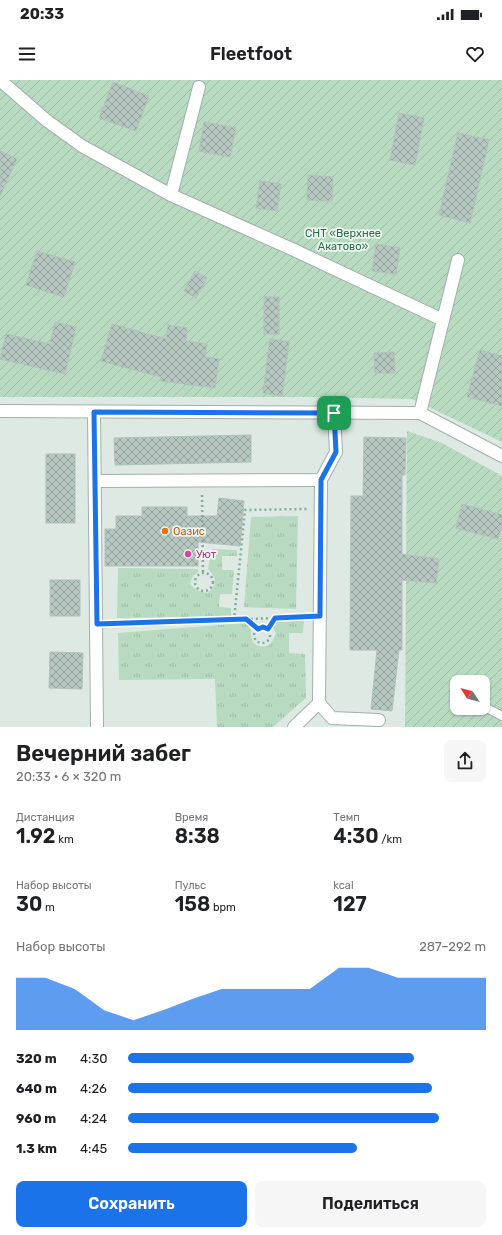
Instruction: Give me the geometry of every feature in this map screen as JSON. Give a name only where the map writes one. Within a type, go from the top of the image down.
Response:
[{"type":"street","points":[[0,80],[46,120],[82,146],[171,195],[294,250],[443,320]]},
{"type":"street","points":[[171,195],[200,87]]},
{"type":"street","points":[[420,413],[458,260]]},
{"type":"street","points":[[0,411],[420,413],[502,456]]},
{"type":"street","points":[[94,412],[97,727]]},
{"type":"street","points":[[334,413],[336,452],[321,480],[319,703],[332,718],[379,720]]},
{"type":"street","points":[[95,481],[321,480]]},
{"type":"street","points":[[294,727],[319,703]]},
{"type":"lane","points":[[490,710],[502,716]]},
{"type":"path","points":[[202,481],[203,573]]},
{"type":"path","points":[[234,620],[245,510],[321,509]]},
{"type":"path","points":[[203,573],[209,574],[212,580],[211,586],[206,590],[199,589],[195,583],[196,576],[203,573]]},
{"type":"path","points":[[97,624],[320,616]]},
{"type":"path","points":[[268,629],[263,627],[258,629],[254,633],[256,640],[264,643],[269,638],[270,632],[268,629],[275,618]]},
{"type":"path","points":[[246,619],[258,629]]},
{"type":"green space","name":"СНТ «Верхнее Акатово»","points":[[0,80],[502,80],[502,442],[412,399],[306,397],[0,397]]},
{"type":"green space","points":[[407,431],[442,443],[502,476],[502,727],[405,727]]},
{"type":"green space","points":[[298,516],[296,609],[244,607],[251,517]]},
{"type":"green space","points":[[212,549],[237,550],[237,556],[222,556],[222,570],[234,570],[232,594],[220,594],[219,607],[231,608],[231,616],[117,618],[118,568],[198,569],[198,572],[193,576],[190,583],[198,590],[208,593],[215,584],[215,579],[208,569]]},
{"type":"green space","points":[[277,620],[304,620],[303,633],[289,633],[289,653],[305,654],[306,698],[273,727],[217,727],[215,679],[119,680],[118,633],[246,623],[251,630],[251,635],[255,644],[260,646],[268,646],[276,633],[273,628]]},
{"type":"building","points":[[113,82],[149,96],[136,131],[99,118]]},
{"type":"building","points":[[399,113],[424,118],[415,165],[390,160]]},
{"type":"building","points":[[204,122],[236,128],[230,157],[199,151]]},
{"type":"building","points":[[458,133],[489,140],[470,223],[439,215]]},
{"type":"building","points":[[0,151],[17,159],[0,196]]},
{"type":"building","points":[[308,175],[333,177],[332,201],[307,200]]},
{"type":"building","points":[[260,181],[281,184],[277,211],[256,208]]},
{"type":"building","points":[[376,244],[400,248],[396,274],[372,271]]},
{"type":"building","points":[[37,251],[75,262],[64,297],[26,285]]},
{"type":"building","points":[[195,271],[207,278],[196,298],[184,291]]},
{"type":"building","points":[[264,297],[279,297],[279,334],[264,334]]},
{"type":"building","points":[[55,322],[76,327],[65,374],[0,359],[6,334],[50,344]]},
{"type":"building","points":[[112,324],[166,339],[168,325],[187,328],[186,341],[207,344],[205,357],[219,359],[215,388],[161,381],[161,377],[101,361]]},
{"type":"building","points":[[270,339],[289,342],[282,396],[263,393]]},
{"type":"building","points":[[480,350],[502,356],[502,406],[467,397]]},
{"type":"building","points":[[394,352],[395,373],[375,373],[374,353]]},
{"type":"building","points":[[251,435],[251,462],[115,465],[114,438]]},
{"type":"building","points":[[364,437],[406,438],[405,475],[402,475],[402,554],[439,559],[436,583],[402,580],[402,650],[399,650],[392,711],[371,709],[377,650],[350,650],[351,496],[363,496]]},
{"type":"building","points":[[46,454],[75,454],[75,523],[46,523]]},
{"type":"building","points":[[219,498],[244,501],[240,546],[198,542],[198,566],[105,566],[105,529],[116,529],[116,516],[142,516],[142,507],[187,507],[187,516],[217,516]]},
{"type":"building","points":[[462,504],[502,515],[502,525],[498,539],[456,528]]},
{"type":"building","points":[[50,580],[80,580],[80,616],[50,616]]},
{"type":"building","points":[[50,652],[83,653],[82,689],[49,688]]},
{"type":"place","name":"Оазис","points":[[165,531]]},
{"type":"place","name":"Уют","points":[[188,554]]},
{"type":"route","points":[[94,412],[334,413],[336,452],[321,480],[320,616],[275,618],[268,629],[263,627],[258,629],[246,619],[97,624],[94,412]]}]
